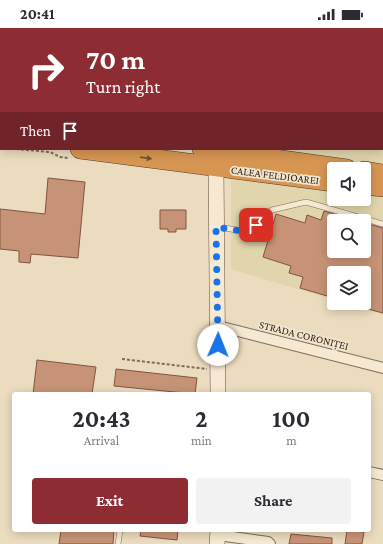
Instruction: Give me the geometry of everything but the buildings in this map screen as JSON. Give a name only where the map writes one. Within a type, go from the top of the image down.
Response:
[{"type":"highway","name":"CALEA FELDIOAREI","points":[[208,150],[327,171]]},
{"type":"highway","name":"CALEA FELDIOAREI","points":[[74,153],[216,168],[221,161],[223,161],[308,172],[327,173]]},
{"type":"highway","points":[[371,172],[383,174]]},
{"type":"highway","points":[[371,186],[383,187]]},
{"type":"street","points":[[203,150],[213,158],[216,168],[218,392]]},
{"type":"street","name":"STRADA CORONIȚEI","points":[[218,326],[383,368]]},
{"type":"street","points":[[371,472],[383,475]]},
{"type":"street","points":[[218,536],[268,542],[270,544]]},
{"type":"lane","points":[[216,227],[248,232],[272,210],[306,202],[383,224]]},
{"type":"lane","points":[[118,544],[120,532]]},
{"type":"path","points":[[27,150],[50,152],[60,157],[74,153]]},
{"type":"path","points":[[122,359],[218,370]]},
{"type":"shaded area","points":[[231,150],[383,150],[383,315],[367,310],[371,310],[371,266],[327,266],[327,298],[231,269]]},
{"type":"route","points":[[218,345],[218,272],[216,227],[248,232],[256,225]]}]
